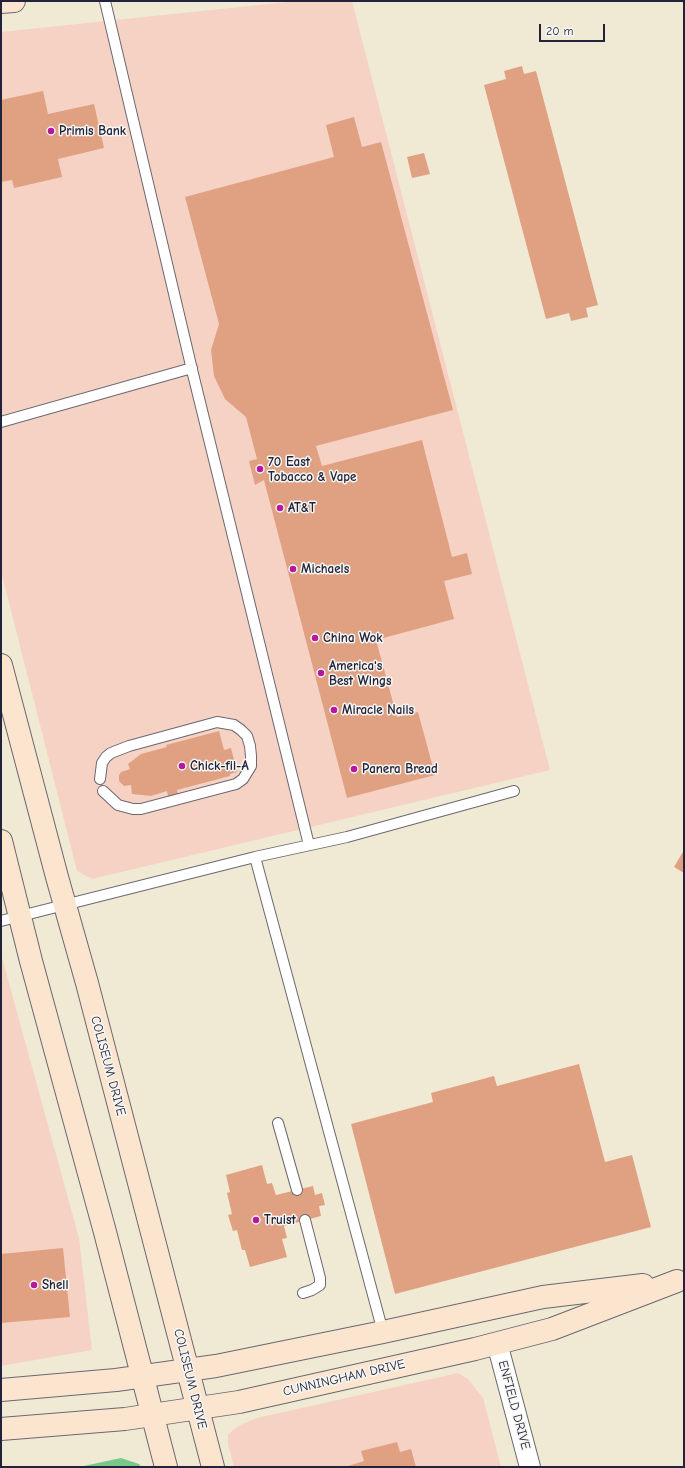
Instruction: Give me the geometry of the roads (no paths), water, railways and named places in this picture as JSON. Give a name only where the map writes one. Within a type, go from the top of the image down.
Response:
[{"type":"street","points":[[1,2],[14,1]]},
{"type":"street","name":"COLISEUM DRIVE","points":[[1,664],[64,904],[87,983],[213,1467]]},
{"type":"street","points":[[1,841],[11,918],[143,1376],[166,1467]]},
{"type":"street","name":"CUNNINGHAM DRIVE","points":[[1,1390],[116,1380],[216,1366],[383,1332],[543,1297],[681,1280]]},
{"type":"street","name":"CUNNINGHAM DRIVE","points":[[1,1428],[111,1420],[232,1404],[552,1329],[681,1280]]},
{"type":"street","name":"ENFIELD DRIVE","points":[[497,1343],[530,1467]]},
{"type":"lane","points":[[105,1],[192,368],[309,845]]},
{"type":"lane","points":[[1,422],[192,368]]},
{"type":"lane","points":[[100,779],[102,763],[106,757],[111,753],[124,748],[217,722],[234,725],[247,736],[251,756],[251,766],[243,779],[236,784],[141,809],[133,809],[118,805],[103,791]]},
{"type":"lane","points":[[11,918],[255,857],[353,836],[514,791]]},
{"type":"lane","points":[[255,857],[383,1332]]},
{"type":"lane","points":[[278,1123],[297,1190]]},
{"type":"lane","points":[[303,1293],[320,1285],[320,1278],[305,1220]]},
{"type":"place","name":"Primis Bank","points":[[51,131]]},
{"type":"place","name":"70 East Tobacco & Vape","points":[[260,469]]},
{"type":"place","name":"AT&T","points":[[280,508]]},
{"type":"place","name":"Michaels","points":[[293,569]]},
{"type":"place","name":"China Wok","points":[[315,638]]},
{"type":"place","name":"America's Best Wings","points":[[321,673]]},
{"type":"place","name":"Miracle Nails","points":[[334,710]]},
{"type":"place","name":"Chick-fil-A","points":[[182,766]]},
{"type":"place","name":"Panera Bread","points":[[354,769]]},
{"type":"place","name":"Truist","points":[[256,1220]]},
{"type":"place","name":"Shell","points":[[34,1285]]}]
